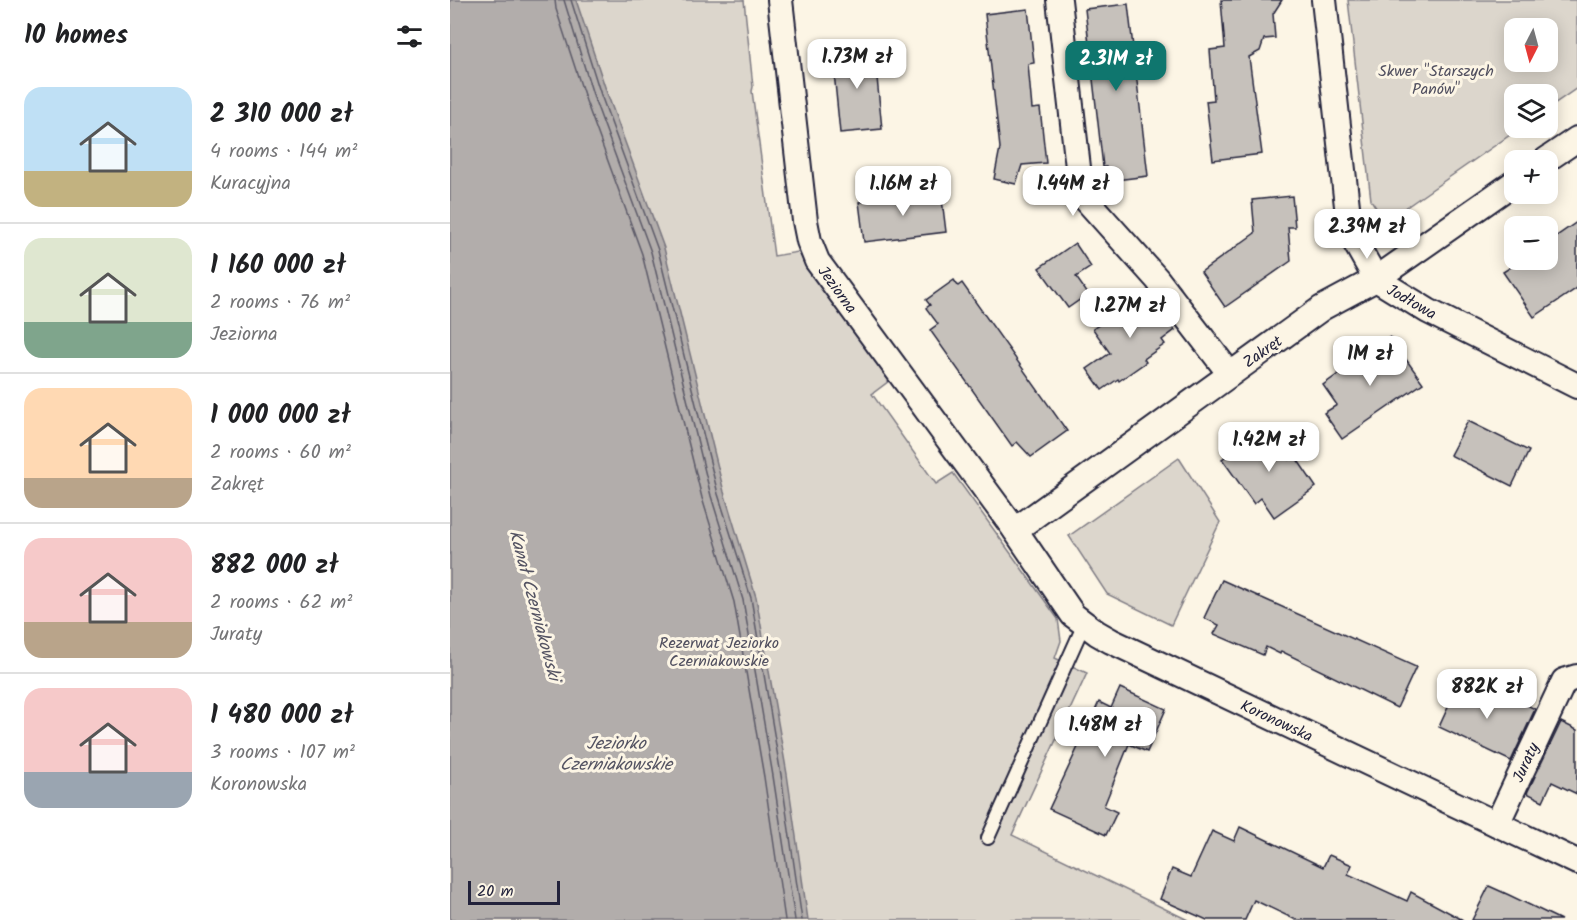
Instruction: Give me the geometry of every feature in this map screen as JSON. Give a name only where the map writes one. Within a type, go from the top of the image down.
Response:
[{"type":"street","name":"Jeziorna","points":[[780,0],[805,221],[809,241],[817,261],[1015,530]]},
{"type":"street","points":[[1059,0],[1081,195],[1157,279],[1230,374]]},
{"type":"street","name":"Jodłowa","points":[[1324,0],[1350,233],[1376,279],[1428,311],[1577,386]]},
{"type":"street","points":[[1558,152],[1577,139]]},
{"type":"street","name":"Zakręt","points":[[1015,530],[1323,308],[1376,279],[1504,190]]},
{"type":"street","name":"Koronowska","points":[[1015,530],[1073,615],[1111,641],[1577,862]]},
{"type":"street","name":"Juraty","points":[[1497,824],[1564,681],[1577,677]]},
{"type":"lane","points":[[988,837],[1084,624]]},
{"type":"green space","name":"Rezerwat Jeziorko Czerniakowskie","points":[[450,0],[744,0],[752,91],[774,256],[798,252],[889,381],[872,394],[936,484],[953,473],[1058,619],[1061,641],[1055,658],[1087,673],[1012,835],[1188,920],[450,920]]},
{"type":"green space","name":"Skwer \"Starszych Panów\"","points":[[1348,0],[1577,0],[1577,88],[1558,101],[1558,84],[1504,84],[1506,138],[1385,222],[1371,200]]},
{"type":"green space","points":[[1179,458],[1220,522],[1171,625],[1107,594],[1069,536]]},
{"type":"water","name":"Jeziorko Czerniakowskie","points":[[450,0],[576,0],[607,93],[664,248],[724,492],[756,597],[787,774],[808,920],[450,920]]},
{"type":"building","points":[[1221,0],[1282,0],[1273,14],[1275,38],[1264,39],[1260,51],[1249,57],[1262,154],[1213,160],[1206,101],[1214,100],[1210,50],[1225,48]]},
{"type":"building","points":[[1128,4],[1148,176],[1108,181],[1106,167],[1103,167],[1085,9]]},
{"type":"building","points":[[1028,9],[1034,63],[1028,64],[1032,109],[1040,108],[1046,163],[1022,165],[1016,184],[994,179],[1000,148],[985,14]]},
{"type":"building","points":[[874,47],[882,129],[840,133],[832,52]]},
{"type":"building","points":[[941,191],[946,232],[864,242],[859,202]]},
{"type":"building","points":[[1292,196],[1295,227],[1288,227],[1291,261],[1225,307],[1201,272],[1255,233],[1252,200]]},
{"type":"building","points":[[1577,222],[1577,288],[1534,317],[1503,272],[1506,270],[1558,270],[1558,235]]},
{"type":"building","points":[[1075,243],[1091,267],[1076,277],[1088,294],[1068,308],[1039,268]]},
{"type":"building","points":[[954,280],[958,286],[962,283],[1067,431],[1031,457],[1017,442],[1012,446],[930,330],[938,324],[926,308],[930,305],[926,300]]},
{"type":"building","points":[[1147,291],[1175,330],[1162,340],[1165,344],[1144,359],[1146,362],[1102,390],[1087,369],[1110,353],[1093,329]]},
{"type":"building","points":[[1390,337],[1423,383],[1342,439],[1324,413],[1337,405],[1323,385]]},
{"type":"building","points":[[1468,421],[1529,451],[1512,486],[1450,455]]},
{"type":"building","points":[[1266,428],[1289,460],[1295,456],[1316,487],[1274,517],[1261,498],[1254,504],[1222,459]]},
{"type":"building","points":[[1222,580],[1416,667],[1397,708],[1281,651],[1280,654],[1266,647],[1263,655],[1214,634],[1219,625],[1204,618]]},
{"type":"building","points":[[1460,681],[1504,701],[1507,695],[1535,709],[1511,761],[1439,727]]},
{"type":"building","points":[[1120,688],[1166,709],[1147,752],[1129,744],[1104,806],[1117,812],[1106,835],[1049,809],[1099,702],[1111,708]]},
{"type":"building","points":[[1561,722],[1577,730],[1577,794],[1552,782],[1543,801],[1527,793]]},
{"type":"building","points":[[1240,827],[1323,867],[1329,855],[1352,865],[1348,874],[1407,901],[1411,892],[1463,920],[1296,920],[1254,900],[1245,920],[1207,920],[1160,899],[1172,869],[1191,877],[1212,831],[1234,841]]},
{"type":"building","points":[[1489,886],[1509,895],[1561,920],[1472,920]]},
{"type":"water label","name":"Kanał Czerniakowski","points":[[535,605]]}]
